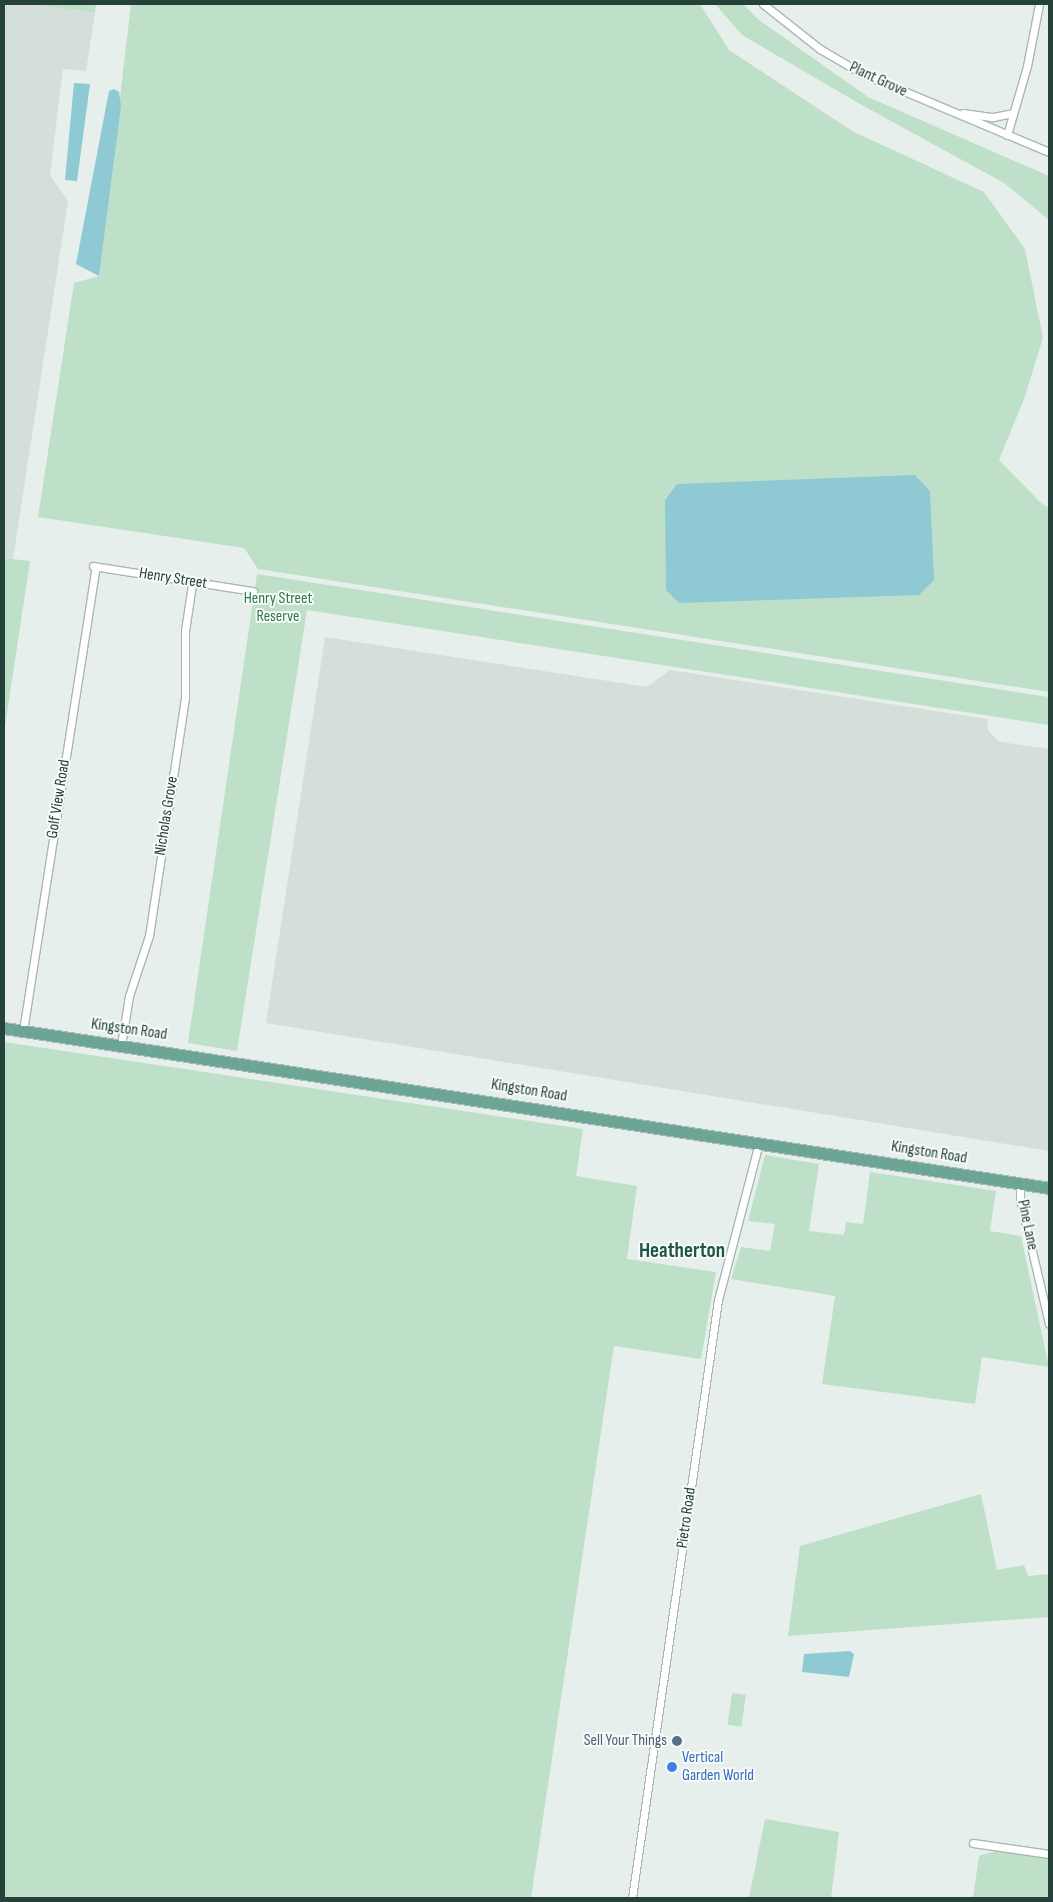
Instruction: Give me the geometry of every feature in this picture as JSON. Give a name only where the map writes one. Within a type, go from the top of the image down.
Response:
[{"type":"main road","name":"Kingston Road","points":[[4,1028],[759,1142],[1049,1188]]},
{"type":"street","name":"Plant Grove","points":[[763,4],[841,62],[945,110],[1049,152]]},
{"type":"street","points":[[1007,135],[1027,66],[1039,4]]},
{"type":"street","points":[[945,110],[987,117],[1013,113]]},
{"type":"street","name":"Henry Street","points":[[94,566],[192,584],[253,591]]},
{"type":"street","name":"Golf View Road","points":[[23,1031],[94,566]]},
{"type":"street","name":"Nicholas Grove","points":[[121,1045],[129,996],[152,917],[185,698],[185,632],[192,584]]},
{"type":"street","name":"Pietro Road","points":[[632,1898],[718,1300],[759,1142]]},
{"type":"street","name":"Pine Lane","points":[[1020,1184],[1020,1199],[1049,1324]]},
{"type":"street","points":[[973,1843],[1049,1854]]},
{"type":"shaded area","points":[[4,4],[33,4],[95,13],[86,71],[63,69],[50,175],[68,201],[13,559],[4,558]]},
{"type":"shaded area","points":[[325,637],[647,687],[670,670],[987,719],[988,731],[1000,742],[1049,749],[1049,1151],[266,1023]]},
{"type":"green space","points":[[33,4],[96,4],[95,13]]},
{"type":"green space","points":[[131,4],[700,4],[729,50],[852,131],[984,192],[1025,249],[1043,338],[1024,399],[999,460],[1041,503],[1049,508],[1049,692],[258,569],[244,548],[38,517],[74,283],[99,276]]},
{"type":"green space","points":[[715,4],[743,4],[759,20],[868,97],[1049,176],[1049,220],[1004,183],[860,104],[742,35]]},
{"type":"green space","points":[[4,558],[30,561],[4,733]]},
{"type":"green space","name":"Henry Street Reserve","points":[[257,574],[1049,697],[1049,725],[307,610],[237,1051],[188,1043]]},
{"type":"green space","points":[[4,1042],[583,1129],[576,1176],[637,1186],[627,1259],[716,1272],[701,1359],[614,1346],[531,1898],[4,1898]]},
{"type":"green space","points":[[765,1155],[819,1164],[809,1231],[844,1235],[846,1222],[863,1224],[870,1172],[996,1191],[990,1231],[1021,1236],[1049,1367],[982,1357],[975,1404],[822,1384],[835,1296],[731,1279],[741,1247],[770,1251],[775,1224],[748,1221]]},
{"type":"green space","points":[[981,1494],[997,1570],[1024,1565],[1028,1576],[1049,1574],[1049,1617],[788,1636],[800,1546]]},
{"type":"green space","points":[[732,1693],[746,1695],[741,1727],[728,1725]]},
{"type":"green space","points":[[765,1819],[839,1832],[831,1898],[749,1898]]},
{"type":"green space","points":[[999,1850],[1049,1859],[1049,1898],[973,1898],[979,1856]]},
{"type":"water","points":[[74,83],[90,84],[77,181],[65,180]]},
{"type":"water","points":[[114,89],[119,92],[121,106],[99,276],[76,264],[109,91]]},
{"type":"water","points":[[915,475],[930,491],[934,580],[919,595],[679,603],[666,590],[665,500],[677,484]]},
{"type":"water","points":[[850,1651],[854,1654],[849,1677],[802,1672],[804,1654]]},
{"type":"place","name":"Sell Your Things","points":[[677,1741]]},
{"type":"place","name":"Vertical Garden World","points":[[672,1767]]},
{"type":"district","name":"Heatherton","points":[[682,1251]]}]
